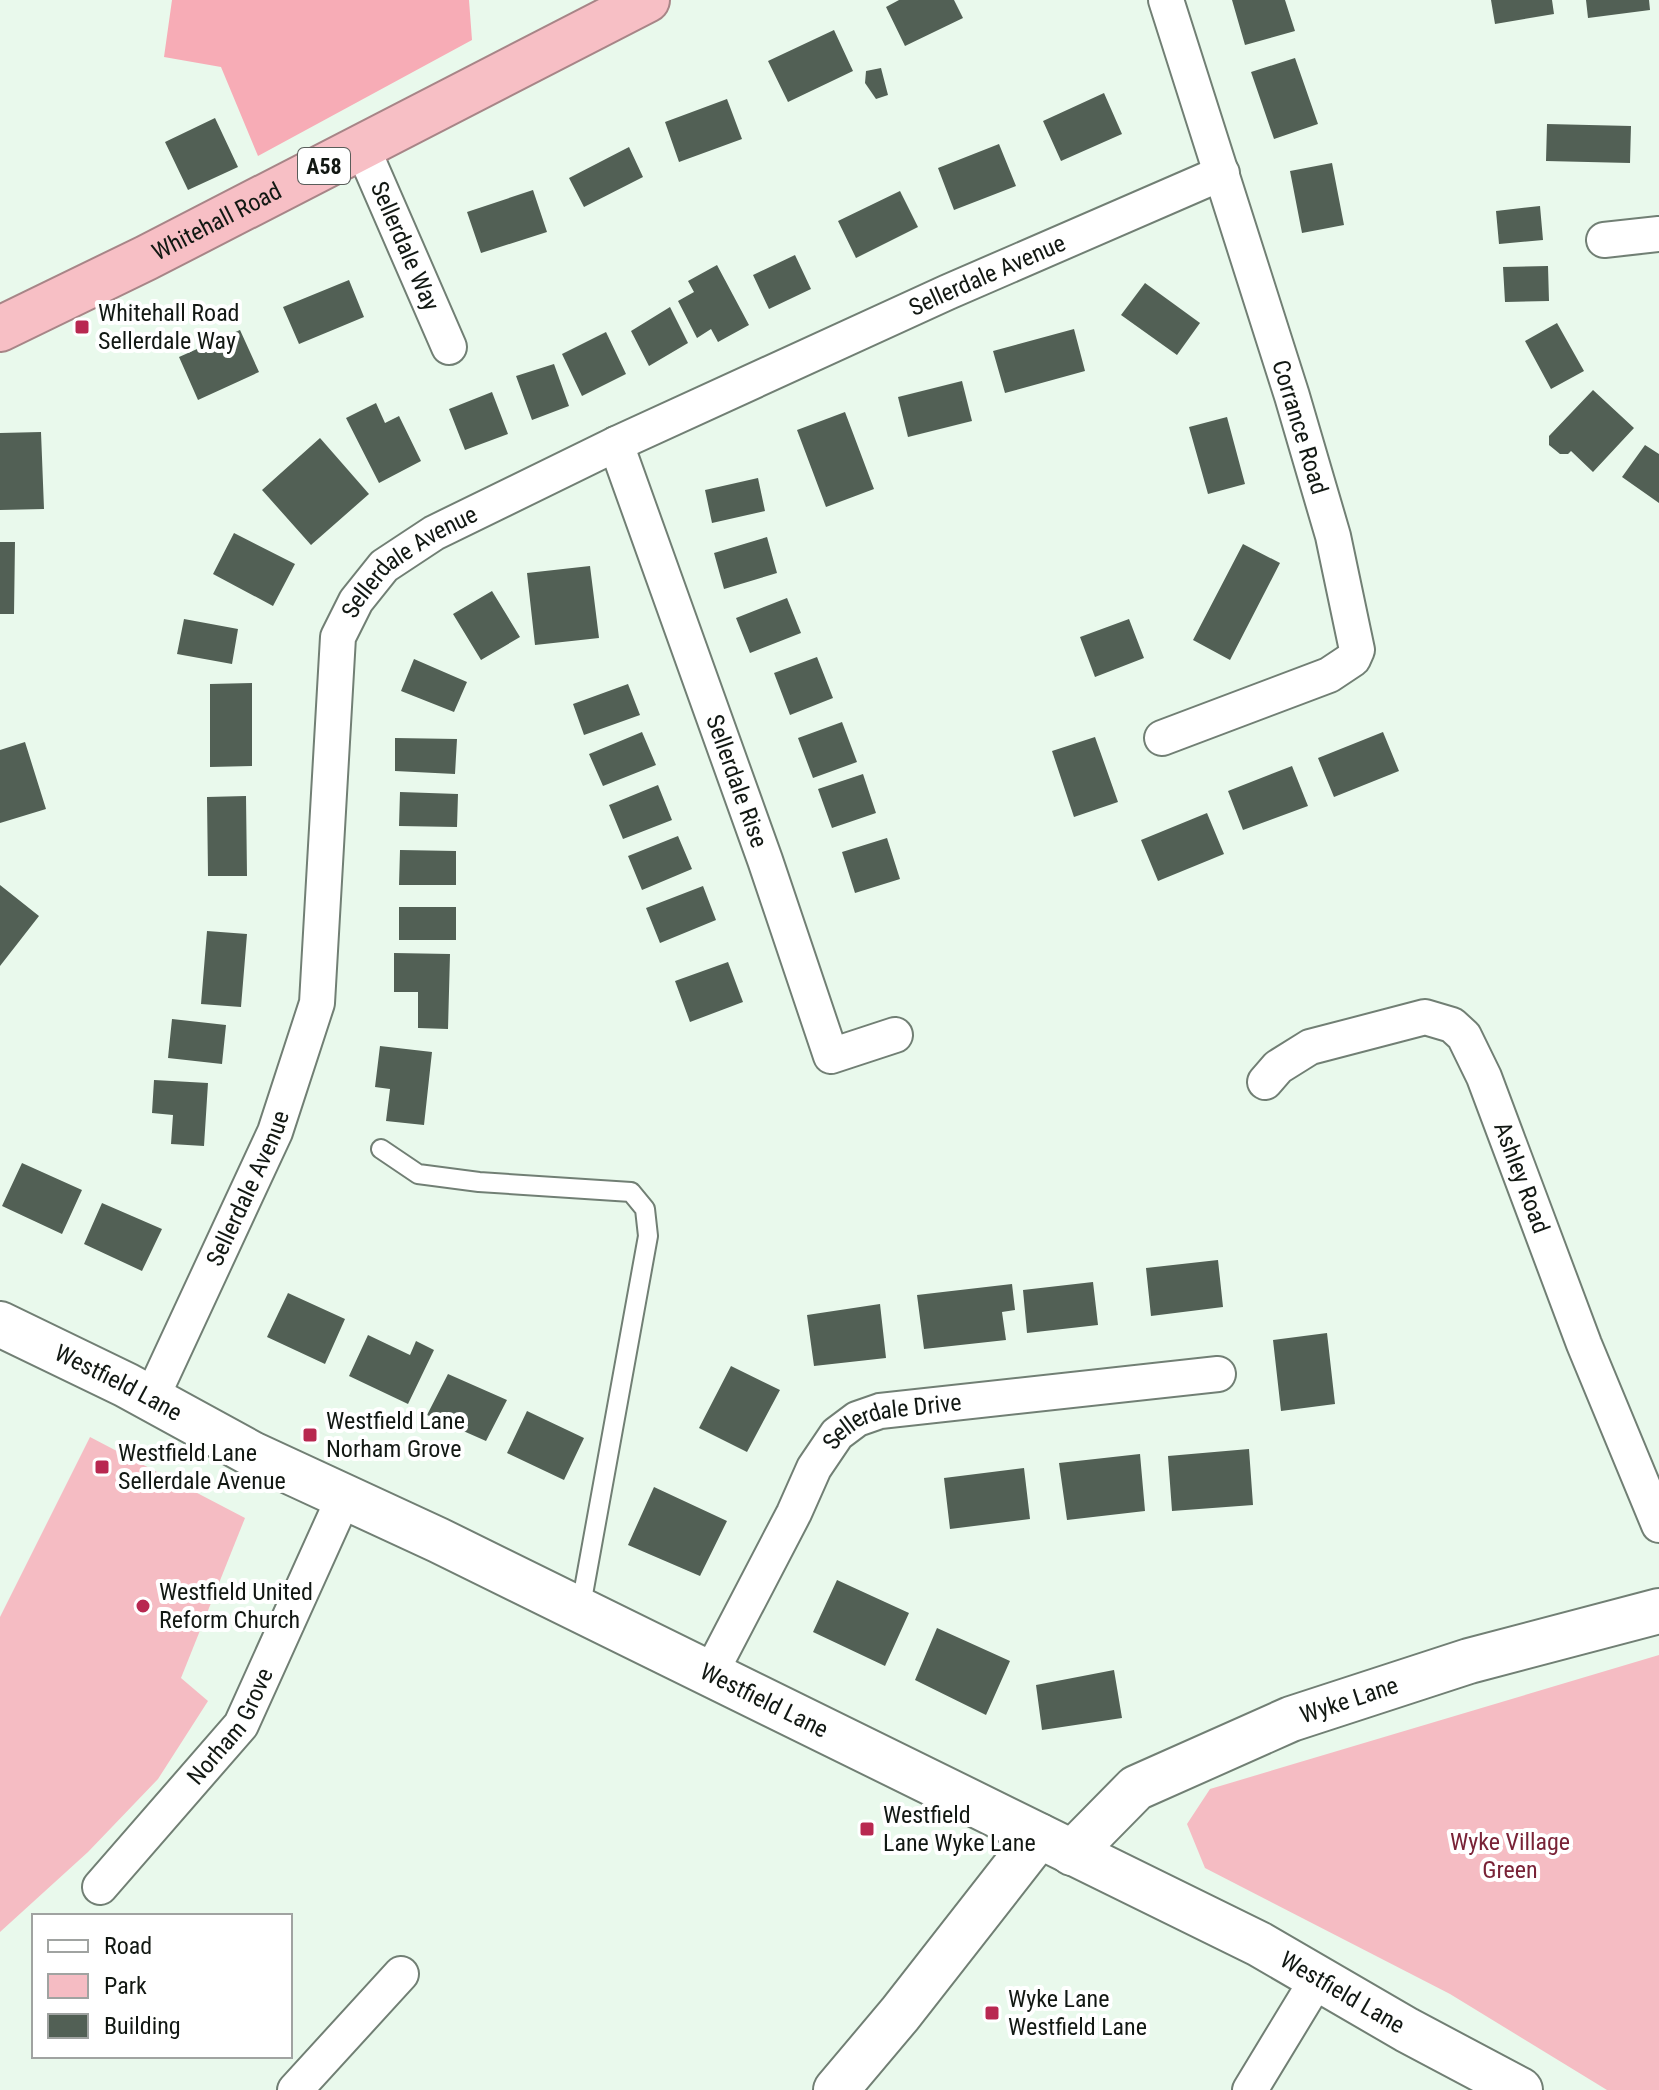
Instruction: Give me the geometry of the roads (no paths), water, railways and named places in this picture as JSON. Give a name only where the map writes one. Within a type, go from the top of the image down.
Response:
[{"type":"highway","name":"Whitehall Road","points":[[0,329],[647,0]]},
{"type":"main road","name":"Westfield Lane","points":[[0,1324],[151,1399],[252,1454],[1259,1944],[1520,2090]]},
{"type":"main road","name":"Wyke Lane","points":[[836,2090],[900,2014],[1056,1845],[1136,1788],[1291,1719],[1469,1661],[1659,1611]]},
{"type":"street","name":"Corrance Road","points":[[1162,738],[1329,675],[1353,659],[1357,650],[1333,536],[1292,396],[1166,0]]},
{"type":"street","name":"Sellerdale Way","points":[[362,147],[449,347]]},
{"type":"street","name":"Sellerdale Avenue","points":[[151,1399],[275,1132],[317,1003],[338,637],[356,601],[384,566],[434,533],[616,444],[1059,242],[1222,173]]},
{"type":"street","points":[[1604,240],[1659,234]]},
{"type":"street","name":"Sellerdale Rise","points":[[616,444],[765,860],[831,1056],[895,1035]]},
{"type":"street","name":"Ashley Road","points":[[1265,1082],[1278,1067],[1310,1047],[1425,1017],[1452,1025],[1464,1036],[1484,1077],[1584,1344],[1659,1525]]},
{"type":"street","name":"Sellerdale Drive","points":[[709,1676],[794,1513],[814,1468],[837,1434],[857,1419],[880,1411],[1218,1374]]},
{"type":"street","name":"Norham Grove","points":[[100,1887],[241,1725],[344,1497]]},
{"type":"street","points":[[295,2090],[401,1974]]},
{"type":"street","points":[[1250,2090],[1318,1978]]},
{"type":"lane","points":[[381,1149],[418,1174],[479,1182],[631,1192],[645,1209],[648,1236],[580,1611]]},
{"type":"place","name":"Whitehall Road Sellerdale Way","points":[[82,327]]},
{"type":"place","name":"Westfield Lane Norham Grove","points":[[310,1435]]},
{"type":"place","name":"Westfield Lane Sellerdale Avenue","points":[[102,1467]]},
{"type":"place","name":"Westfield United Reform Church","points":[[143,1606]]},
{"type":"place","name":"Westfield Lane Wyke Lane","points":[[867,1829]]},
{"type":"place","name":"Wyke Lane Westfield Lane","points":[[992,2013]]},
{"type":"park label","name":"Wyke Village Green","points":[[1510,1856]]}]
